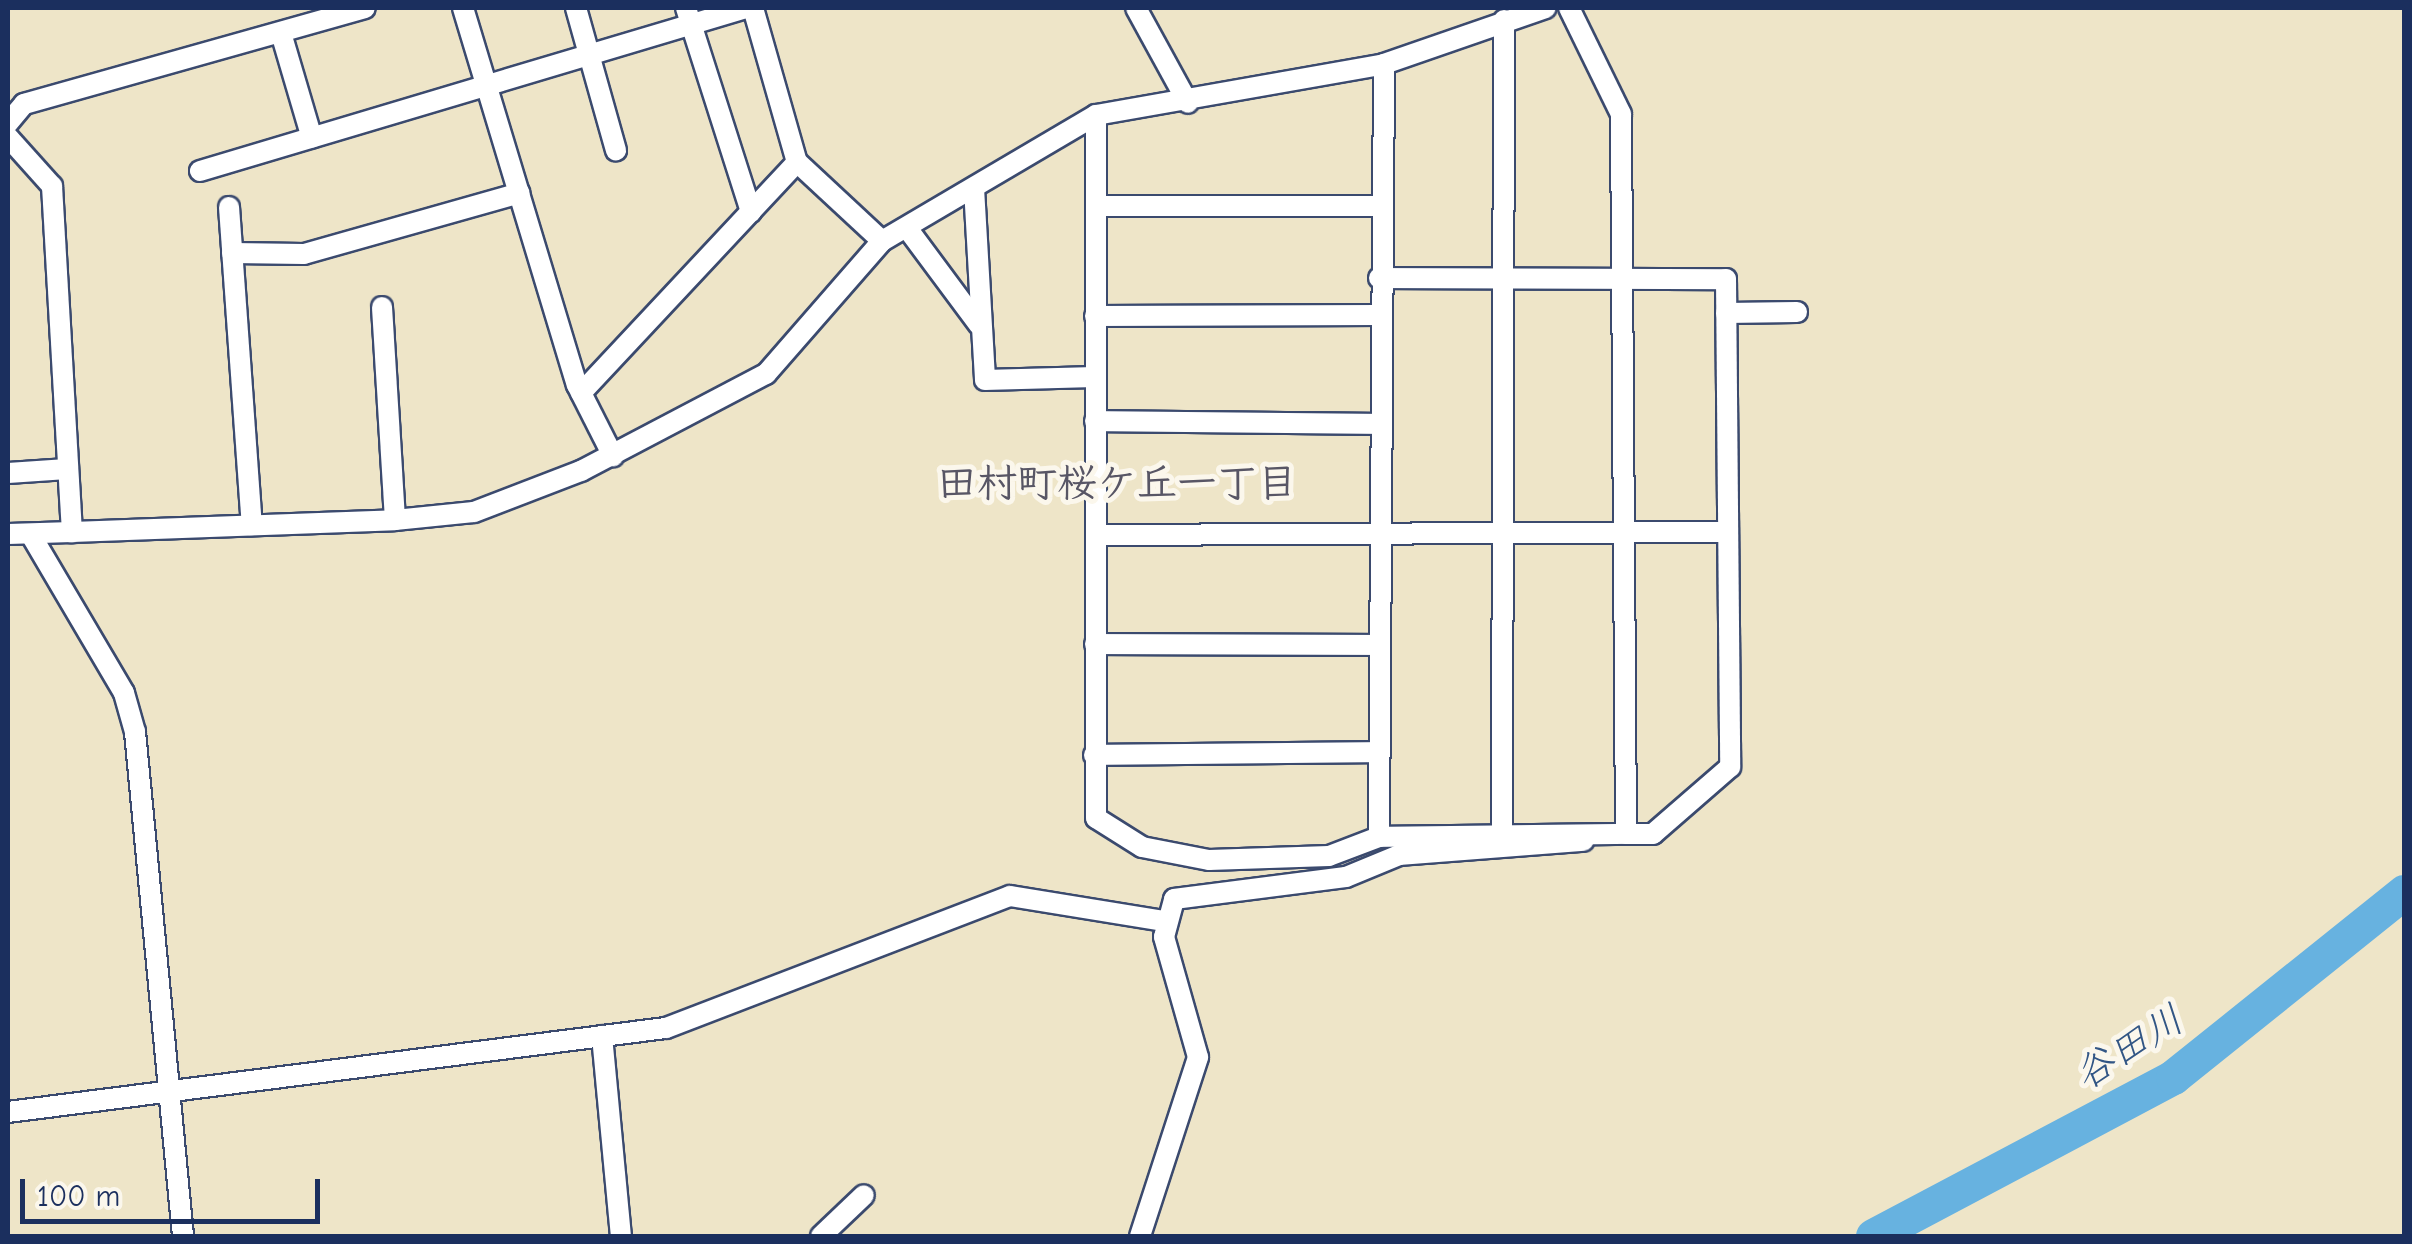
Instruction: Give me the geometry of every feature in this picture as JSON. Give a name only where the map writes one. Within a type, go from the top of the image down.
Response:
[{"type":"street","points":[[8,122],[24,104],[365,8]]},
{"type":"street","points":[[464,8],[581,393],[613,456]]},
{"type":"street","points":[[576,8],[616,150]]},
{"type":"street","points":[[200,170],[591,55],[689,16],[750,8],[797,162],[882,242]]},
{"type":"street","points":[[1136,8],[1188,104]]},
{"type":"street","points":[[8,534],[394,520],[474,512],[613,456],[766,374],[882,242],[1096,115],[1188,104],[1384,64],[1546,8]]},
{"type":"street","points":[[1569,8],[1621,114],[1626,834]]},
{"type":"street","points":[[689,16],[750,212]]},
{"type":"street","points":[[1502,832],[1504,20]]},
{"type":"street","points":[[280,33],[312,138]]},
{"type":"street","points":[[1379,837],[1378,206],[1384,64]]},
{"type":"street","points":[[1096,115],[1096,818],[1142,847],[1276,860],[1329,856],[1379,837],[1502,832],[1653,834],[1730,767],[1726,279],[1379,278]]},
{"type":"street","points":[[8,137],[52,186],[72,532]]},
{"type":"street","points":[[581,393],[797,162]]},
{"type":"street","points":[[974,188],[978,325],[985,380],[1094,377]]},
{"type":"street","points":[[232,253],[304,254],[520,192]]},
{"type":"street","points":[[1097,206],[1378,206]]},
{"type":"street","points":[[229,207],[252,524]]},
{"type":"street","points":[[907,228],[978,325]]},
{"type":"street","points":[[382,307],[394,520]]},
{"type":"street","points":[[1726,313],[1797,312]]},
{"type":"street","points":[[1095,316],[1378,315]]},
{"type":"street","points":[[1095,420],[1377,424]]},
{"type":"street","points":[[8,473],[67,469]]},
{"type":"street","points":[[1096,535],[1728,532]]},
{"type":"street","points":[[31,535],[124,694],[135,732],[183,1236]]},
{"type":"street","points":[[1096,644],[1380,644]]},
{"type":"street","points":[[1094,756],[1379,752]]},
{"type":"street","points":[[1140,1236],[1198,1057],[1164,921],[1174,899],[1190,893],[1346,877],[1399,855],[1556,848],[1598,834]]},
{"type":"street","points":[[8,1112],[666,1028],[1010,896],[1164,921]]},
{"type":"street","points":[[602,1036],[621,1236]]},
{"type":"street","points":[[821,1236],[864,1194]]},
{"type":"waterway","name":"谷田川","points":[[1873,1236],[2173,1077],[2404,892]]},
{"type":"district","name":"田村町桜ケ丘一丁目","points":[[1117,483]]}]
